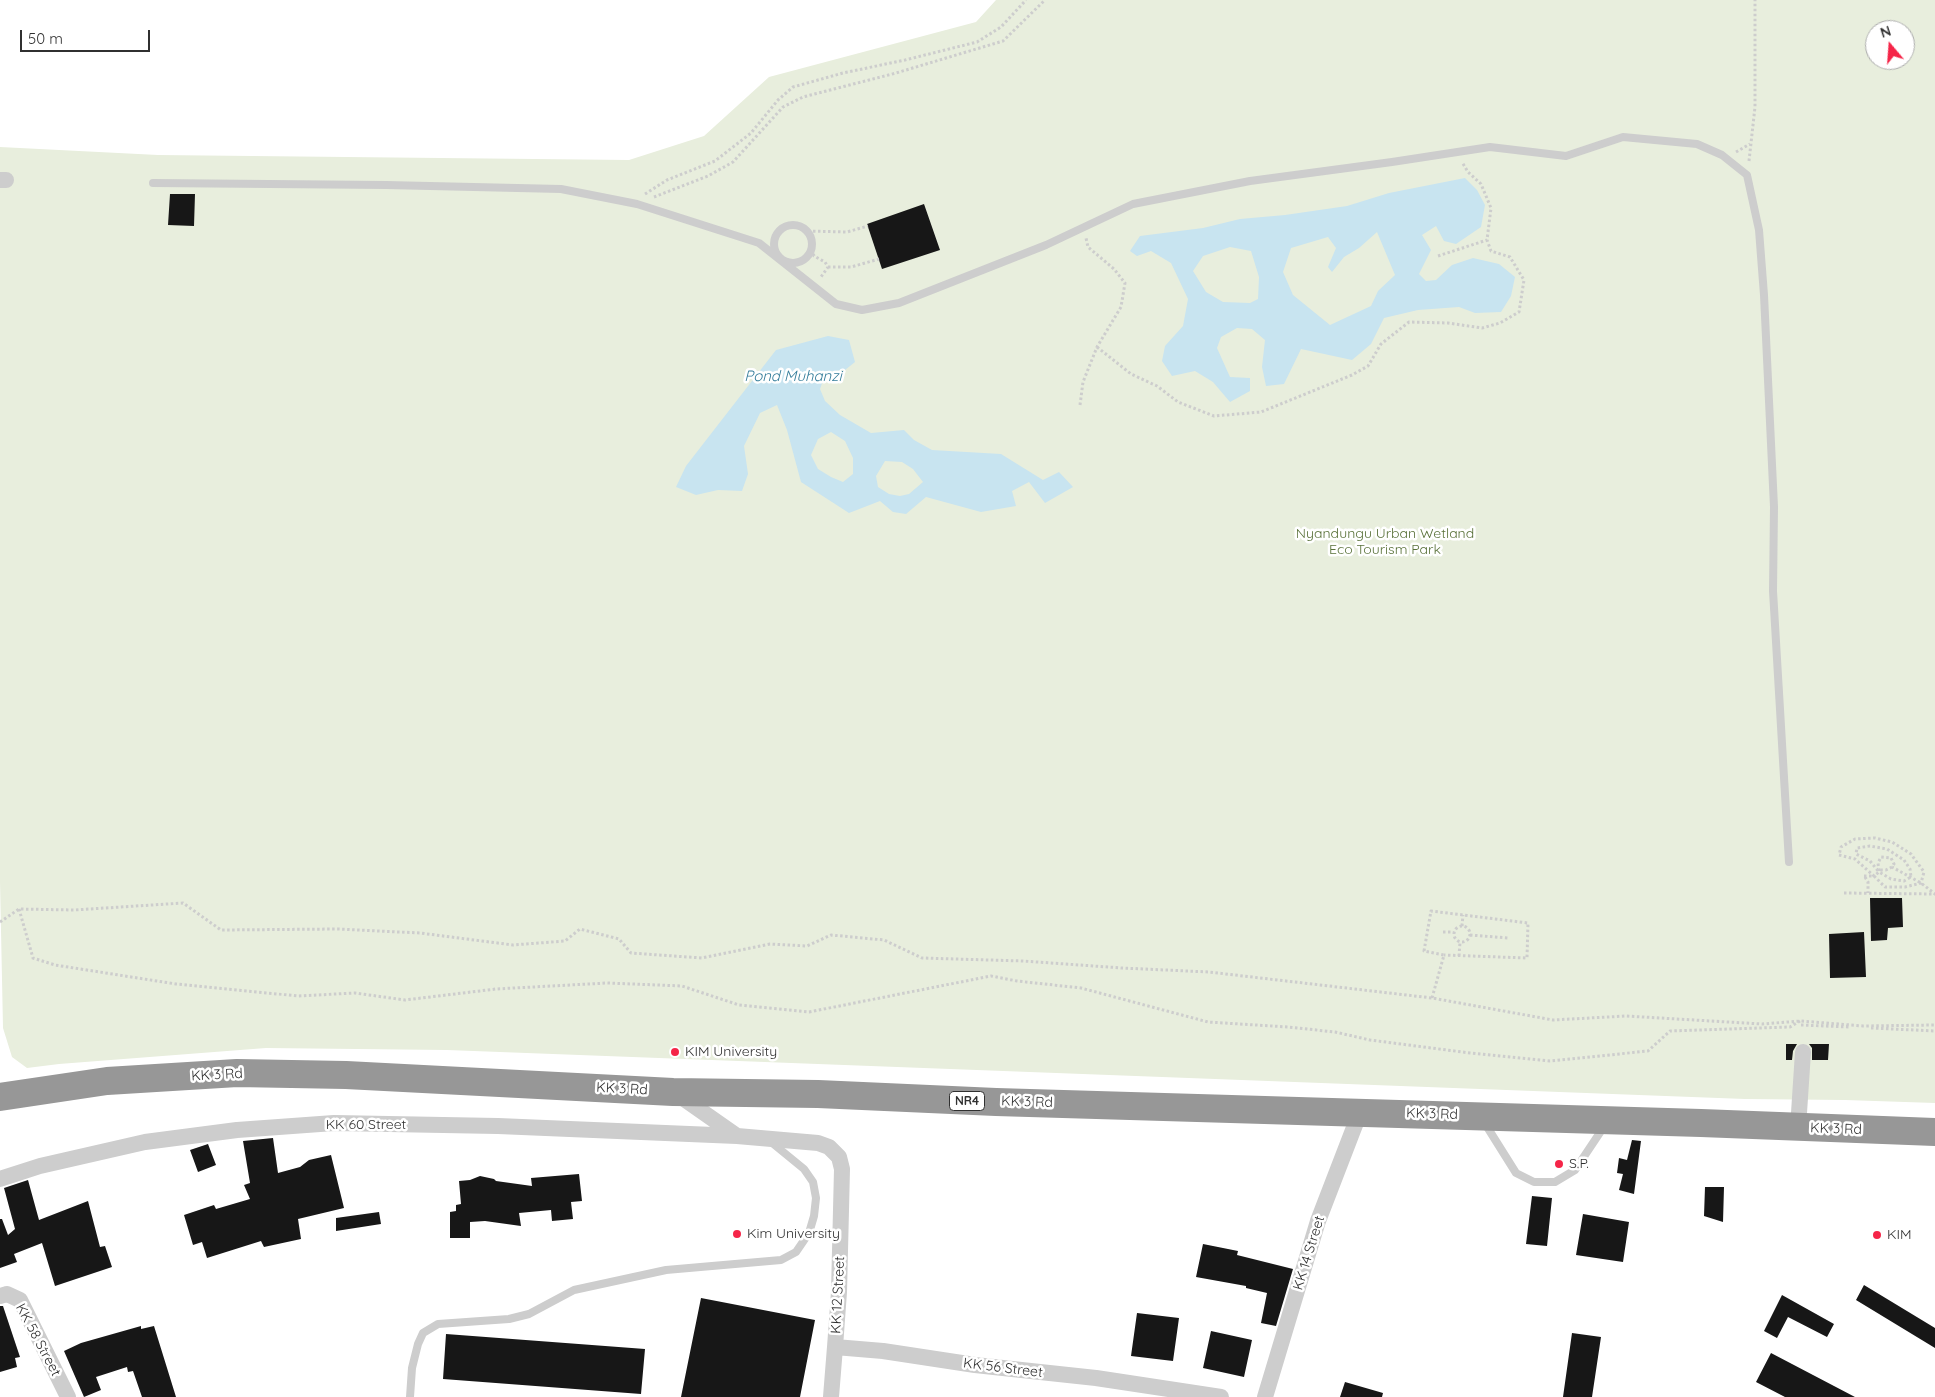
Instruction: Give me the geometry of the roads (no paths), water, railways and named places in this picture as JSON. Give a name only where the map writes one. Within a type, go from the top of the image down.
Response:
[{"type":"highway","name":"KK 3 Rd","points":[[0,1097],[107,1081],[238,1073],[346,1075],[673,1092],[818,1094],[1935,1132]]},
{"type":"street","points":[[1798,1128],[1803,1052]]},
{"type":"street","name":"KK 12 Street","points":[[673,1092],[737,1136],[818,1143],[829,1147],[839,1157],[842,1169],[840,1274],[835,1347]]},
{"type":"street","name":"KK 14 Street","points":[[1264,1397],[1318,1221],[1360,1112]]},
{"type":"street","name":"KK 60 Street","points":[[0,1179],[40,1166],[145,1142],[237,1130],[334,1123],[498,1126],[737,1136]]},
{"type":"street","name":"KK 58 Street","points":[[0,1296],[7,1294],[20,1300],[68,1397]]},
{"type":"street","points":[[831,1397],[835,1347]]},
{"type":"street","name":"KK 56 Street","points":[[835,1347],[883,1351],[975,1365],[1096,1378],[1221,1397]]},
{"type":"lane","points":[[153,183],[561,189],[637,204],[760,243],[836,304],[862,310],[899,303],[1046,245],[1133,204],[1250,181],[1490,147],[1566,156],[1623,137],[1697,144],[1722,156],[1747,175],[1759,230],[1774,507],[1773,591],[1789,862]]},
{"type":"lane","points":[[789,225],[796,225],[808,231],[812,243],[809,255],[799,262],[787,263],[781,260],[774,250],[774,237],[778,231],[789,225]]},
{"type":"lane","points":[[1481,1116],[1516,1173],[1534,1182],[1555,1182],[1576,1170],[1608,1120]]},
{"type":"lane","points":[[410,1397],[412,1368],[418,1344],[423,1333],[438,1324],[509,1320],[529,1314],[574,1290],[666,1270],[781,1260],[796,1252],[809,1233],[814,1216],[816,1198],[813,1182],[804,1170],[768,1139]]},
{"type":"water","points":[[1465,178],[1477,190],[1485,205],[1481,227],[1456,244],[1444,241],[1436,226],[1422,235],[1431,250],[1419,274],[1426,281],[1436,280],[1452,265],[1473,258],[1499,264],[1515,277],[1511,296],[1501,312],[1475,313],[1459,307],[1418,310],[1384,318],[1371,344],[1352,360],[1301,349],[1284,384],[1266,386],[1262,367],[1265,340],[1252,329],[1237,328],[1221,337],[1217,348],[1230,377],[1250,378],[1250,391],[1230,402],[1213,382],[1195,371],[1172,376],[1162,361],[1165,346],[1183,326],[1188,299],[1171,263],[1151,251],[1137,256],[1130,251],[1140,236],[1203,228],[1240,219],[1347,206],[1389,193]],"holes":[[[1377,232],[1395,275],[1378,291],[1371,306],[1330,325],[1293,295],[1283,272],[1291,248],[1328,237],[1336,248],[1328,267],[1332,272],[1344,257],[1359,248]],[[1230,247],[1251,251],[1259,277],[1258,299],[1250,303],[1223,302],[1206,292],[1193,271],[1203,256]]]},
{"type":"water","name":"Pond Muhanzi","points":[[828,336],[849,340],[855,362],[845,370],[826,372],[820,389],[825,401],[840,415],[871,433],[904,430],[914,440],[932,450],[1001,454],[1043,480],[1059,472],[1073,487],[1045,503],[1029,482],[1012,491],[1016,506],[981,512],[926,497],[906,514],[893,512],[880,501],[849,513],[801,482],[787,430],[777,405],[760,413],[744,446],[748,474],[742,491],[718,490],[696,495],[676,487],[686,466],[776,350]],"holes":[[[831,432],[845,441],[853,458],[853,474],[843,482],[818,469],[811,455],[818,439]],[[885,461],[902,462],[913,469],[923,482],[909,494],[900,496],[889,494],[878,487],[876,476]]]},
{"type":"place","name":"KIM University","points":[[675,1052]]},
{"type":"place","name":"S.P.","points":[[1559,1164]]},
{"type":"place","name":"Kim University","points":[[737,1234]]},
{"type":"place","name":"KIM","points":[[1877,1235]]},
{"type":"park label","name":"Nyandungu Urban Wetland Eco Tourism Park","points":[[1385,542]]}]
